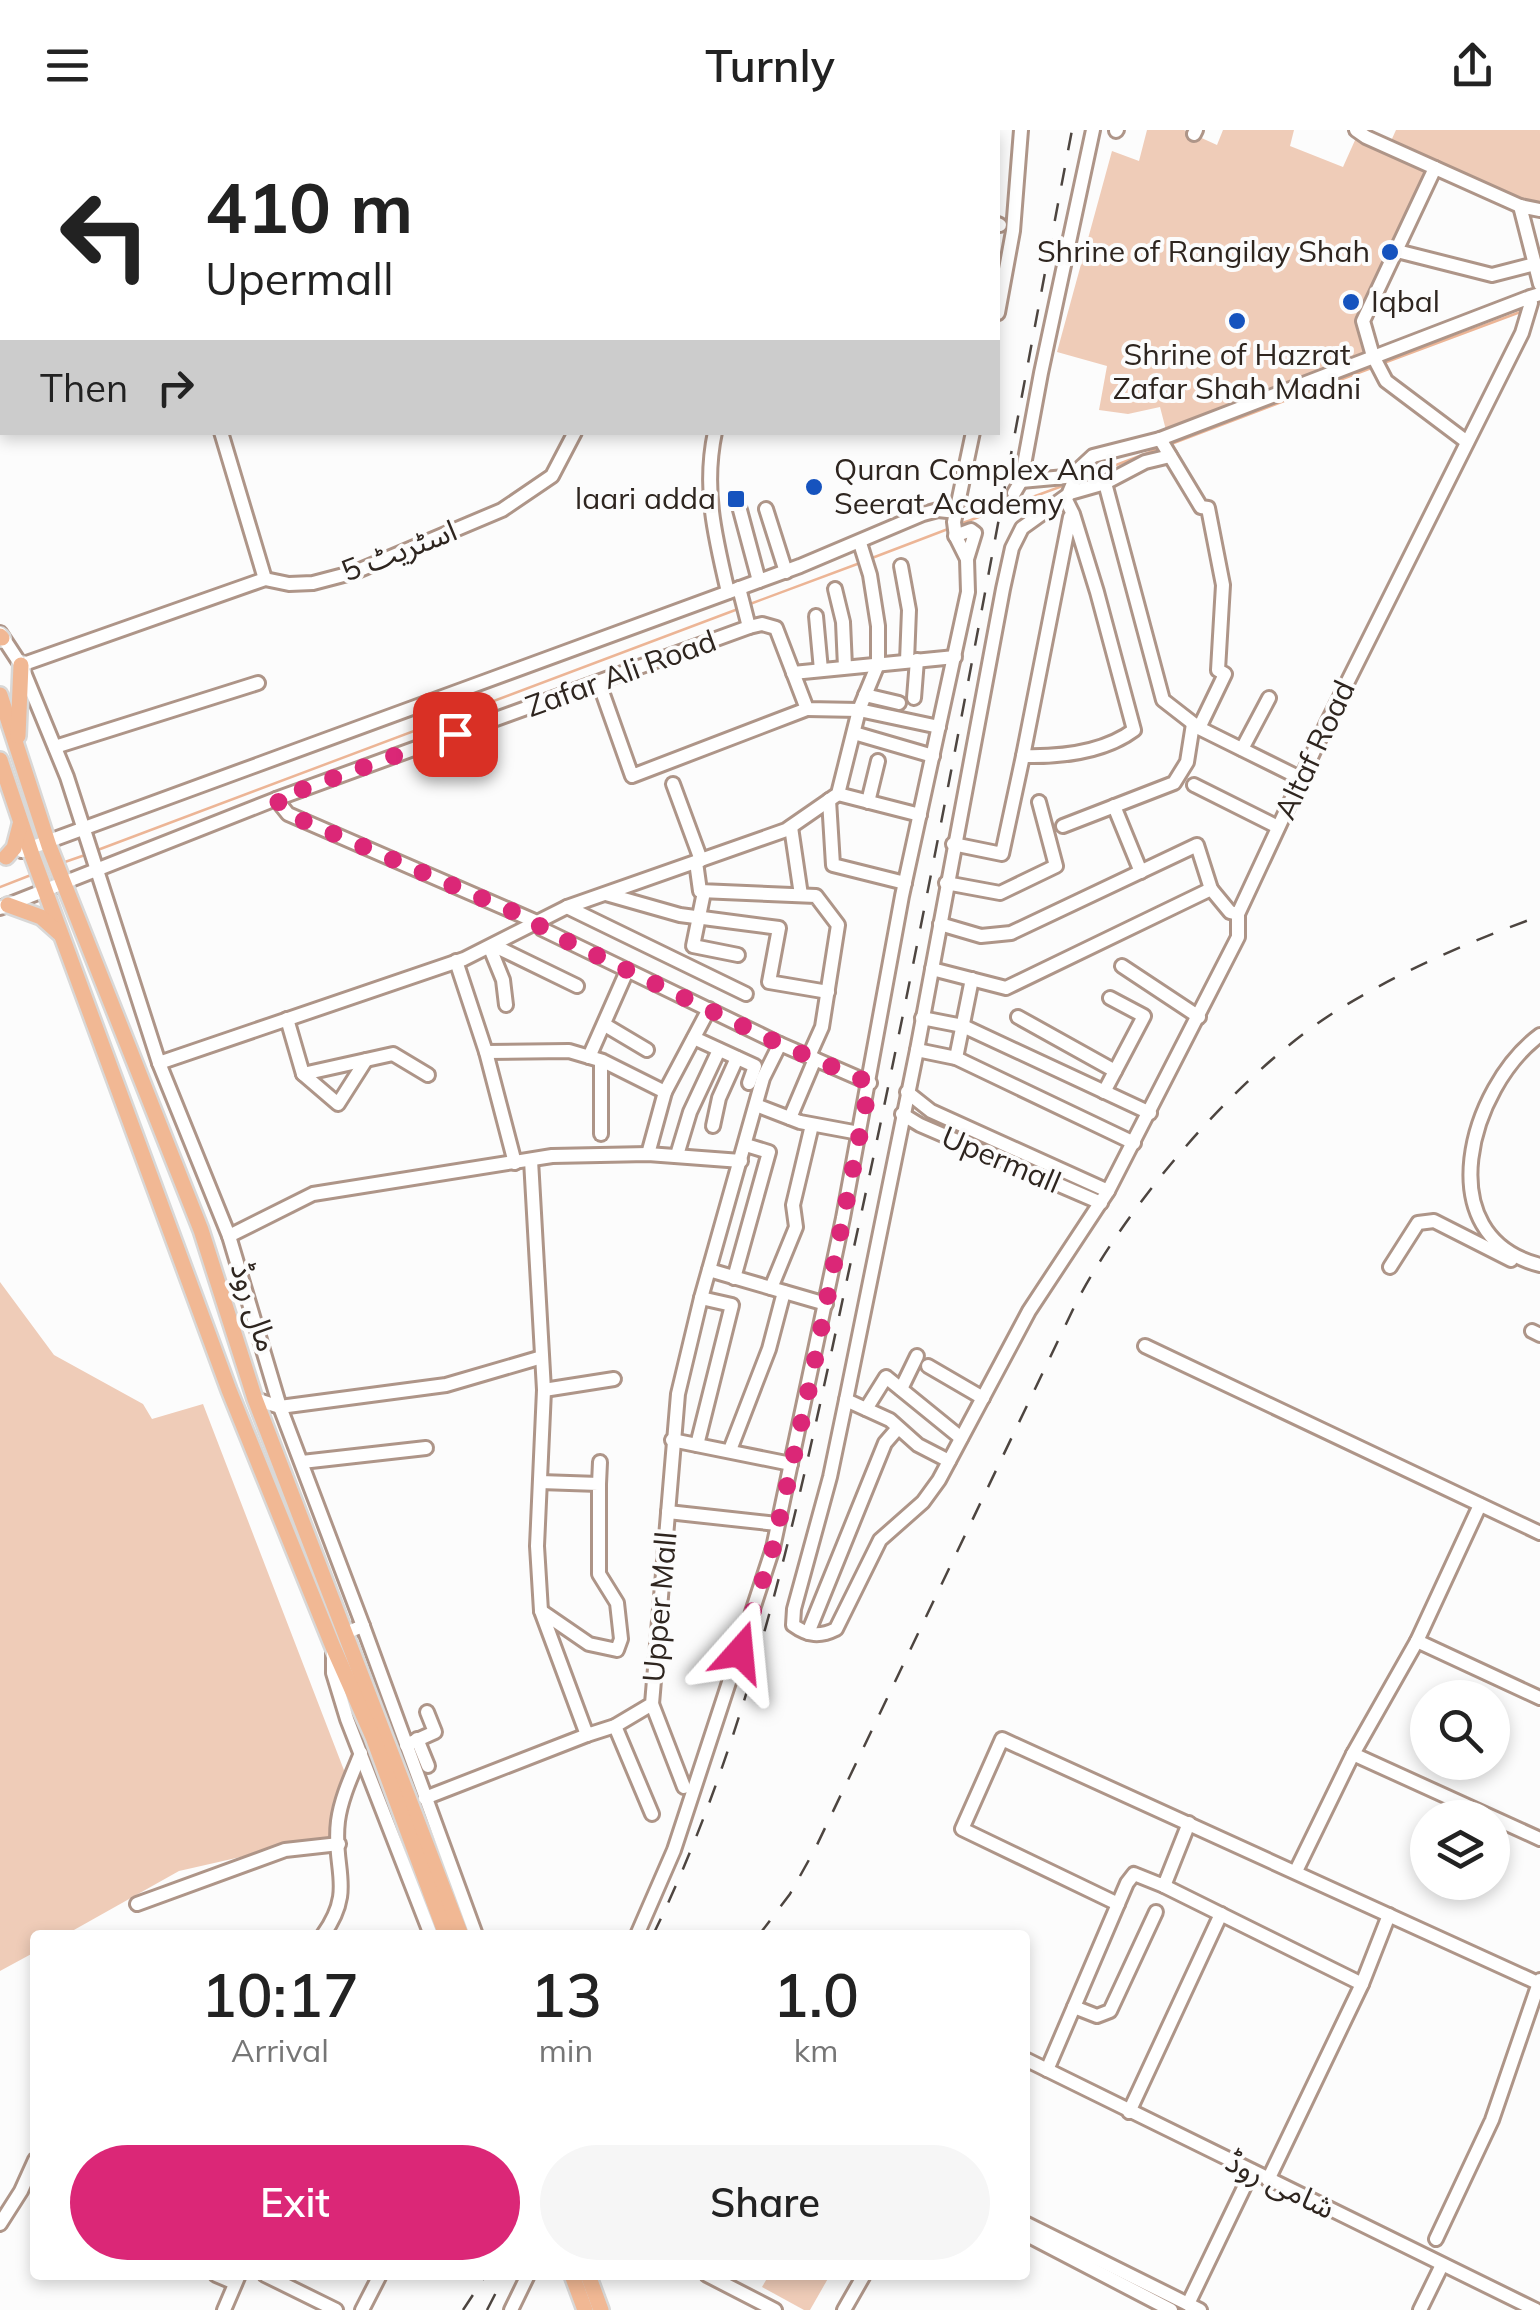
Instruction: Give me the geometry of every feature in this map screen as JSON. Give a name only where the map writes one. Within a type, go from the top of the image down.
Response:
[{"type":"main road","points":[[18,744],[20,665]]},
{"type":"main road","name":"مال روڈ","points":[[0,695],[48,843],[201,1230],[255,1399],[345,1633],[444,1930]]},
{"type":"main road","name":"مال روڈ","points":[[0,760],[229,1390],[332,1647],[379,1734],[459,1930]]},
{"type":"main road","points":[[3,859],[18,838],[20,820]]},
{"type":"main road","points":[[4,906],[41,917],[62,936]]},
{"type":"main road","points":[[574,2280],[585,2310]]},
{"type":"main road","points":[[590,2280],[601,2310]]},
{"type":"street","points":[[1001,280],[1013,231],[1021,130]]},
{"type":"street","points":[[1093,130],[1018,487],[1105,483],[1165,447],[1373,356],[1534,298]]},
{"type":"street","points":[[1356,130],[1520,206],[1540,210]]},
{"type":"street","points":[[1435,168],[1363,322],[1381,374],[1466,442]]},
{"type":"street","points":[[1520,206],[1540,284]]},
{"type":"street","points":[[1396,251],[1492,275],[1534,264]]},
{"type":"street","name":"Altaf Road","points":[[808,1634],[824,1635],[836,1629],[880,1540],[922,1502],[962,1438],[1029,1311],[1104,1197],[1134,1143],[1238,937],[1238,914],[1278,827],[1534,298]]},
{"type":"street","points":[[222,435],[265,579]]},
{"type":"street","name":"اسٹریٹ 5","points":[[20,665],[265,579],[313,583],[356,572],[502,510],[552,476],[572,435]]},
{"type":"street","points":[[639,1930],[690,1805],[773,1548],[870,1083],[905,883],[968,592],[967,559],[955,526],[938,510],[862,549],[759,581],[736,593],[710,516],[712,435]]},
{"type":"street","points":[[955,526],[972,435]]},
{"type":"street","points":[[898,1428],[886,1443],[808,1634],[793,1625],[794,1609],[830,1478],[917,1050],[1012,548],[1029,520],[1071,487],[1084,462],[1093,456],[1165,447]]},
{"type":"street","points":[[1063,826],[1174,783],[1188,762],[1196,726],[1225,674],[1218,670],[1223,584],[1208,508],[1201,507],[1165,447]]},
{"type":"street","points":[[1105,483],[1163,700],[1196,726],[1302,779]]},
{"type":"street","points":[[1023,756],[1060,757],[1121,740],[1134,730],[1074,514],[1071,487]]},
{"type":"street","points":[[766,509],[786,572]]},
{"type":"street","points":[[740,510],[759,581]]},
{"type":"street","points":[[953,844],[1002,854],[1070,516],[1074,514]]},
{"type":"street","points":[[862,549],[878,626],[878,664],[858,710],[833,797],[833,866],[905,883]]},
{"type":"street","points":[[902,566],[914,698]]},
{"type":"street","points":[[836,589],[846,667]]},
{"type":"street","name":"Zafar Ali Road","points":[[3,859],[736,593],[749,624],[63,878],[4,906]]},
{"type":"street","points":[[816,616],[821,670]]},
{"type":"street","points":[[749,624],[776,628],[807,709]]},
{"type":"street","points":[[1,636],[20,665],[54,748],[97,867],[159,1062],[229,1236],[280,1407],[363,1626],[412,1742],[428,1766]]},
{"type":"street","points":[[794,673],[955,657]]},
{"type":"street","points":[[54,748],[258,683]]},
{"type":"street","points":[[598,683],[632,776],[807,709],[858,710],[940,727]]},
{"type":"street","points":[[865,695],[899,703]]},
{"type":"street","points":[[1242,749],[1270,698]]},
{"type":"street","points":[[854,733],[933,756]]},
{"type":"street","points":[[868,802],[878,761]]},
{"type":"street","points":[[674,784],[698,861],[700,892],[816,896],[838,925],[822,1027],[790,1118]]},
{"type":"street","points":[[1194,785],[1278,827]]},
{"type":"street","points":[[159,1062],[456,961],[567,907],[791,827],[833,797],[920,815]]},
{"type":"street","points":[[276,799],[288,814],[537,922],[542,929],[627,971],[870,1083]]},
{"type":"street","points":[[946,884],[1000,893],[1056,866],[1040,802]]},
{"type":"street","points":[[1114,806],[1141,872]]},
{"type":"street","points":[[791,827],[801,895]]},
{"type":"street","points":[[940,924],[980,936],[1011,933],[1197,845],[1211,889],[1230,912],[1238,914]]},
{"type":"street","points":[[932,969],[1006,988],[1211,889]]},
{"type":"street","points":[[704,892],[693,946],[738,955]]},
{"type":"street","points":[[606,894],[680,915],[779,928],[769,982],[828,992]]},
{"type":"street","points":[[567,907],[746,994]]},
{"type":"street","points":[[493,946],[577,986]]},
{"type":"street","points":[[493,946],[506,1005]]},
{"type":"street","points":[[456,961],[516,1163]]},
{"type":"street","points":[[1122,966],[1200,1016]]},
{"type":"street","points":[[105,981],[128,970]]},
{"type":"street","points":[[601,1134],[595,1059],[627,971]]},
{"type":"street","points":[[956,1058],[972,980]]},
{"type":"street","points":[[1104,1092],[1144,1016],[1110,998]]},
{"type":"street","points":[[648,1154],[665,1092],[709,1009]]},
{"type":"street","points":[[1018,1017],[1115,1071]]},
{"type":"street","points":[[922,1018],[963,1026],[1150,1113]]},
{"type":"street","points":[[287,1019],[303,1074],[338,1104],[366,1060]]},
{"type":"street","points":[[605,1025],[647,1050]]},
{"type":"street","points":[[1536,1264],[1505,1251],[1486,1230],[1474,1204],[1471,1166],[1478,1126],[1499,1080],[1506,1067],[1540,1035]]},
{"type":"street","points":[[694,1038],[755,1066],[749,1083]]},
{"type":"street","name":"Upper Mall","points":[[424,1798],[614,1726],[652,1704],[678,1394],[763,1078],[780,1044]]},
{"type":"street","points":[[677,1156],[690,1112],[719,1050]]},
{"type":"street","points":[[917,1050],[956,1058],[1134,1143]]},
{"type":"street","points":[[486,1052],[569,1051],[665,1092]]},
{"type":"street","points":[[303,1074],[393,1054],[428,1076]]},
{"type":"street","points":[[713,1126],[719,1098],[737,1058]]},
{"type":"street","points":[[907,1092],[931,1110],[1104,1197]]},
{"type":"street","points":[[756,1105],[812,1125],[859,1132]]},
{"type":"street","name":"Upermall","points":[[901,1121],[1104,1197]]},
{"type":"street","points":[[730,1450],[769,1349],[778,1290],[796,1227],[794,1205],[812,1125]]},
{"type":"street","points":[[734,1278],[769,1152],[746,1145]]},
{"type":"street","points":[[229,1236],[313,1194],[530,1160],[648,1154],[740,1161]]},
{"type":"street","points":[[530,1160],[544,1390],[540,1612],[587,1735]]},
{"type":"street","points":[[1390,1266],[1418,1223],[1425,1220],[1434,1221],[1492,1253],[1526,1265],[1536,1264]]},
{"type":"street","points":[[709,1270],[826,1304]]},
{"type":"street","points":[[697,1444],[732,1305],[701,1298]]},
{"type":"street","points":[[1146,1346],[1540,1534]]},
{"type":"street","points":[[255,1399],[280,1407],[446,1385],[542,1357]]},
{"type":"street","points":[[900,1390],[923,1361],[982,1398]]},
{"type":"street","points":[[866,1409],[886,1377],[962,1438]]},
{"type":"street","points":[[544,1390],[614,1379]]},
{"type":"street","points":[[846,1400],[890,1420],[918,1445],[949,1461]]},
{"type":"street","points":[[266,1425],[280,1407]]},
{"type":"street","points":[[672,1440],[792,1464]]},
{"type":"street","points":[[302,1462],[426,1448]]},
{"type":"street","points":[[540,1612],[589,1644],[612,1650],[619,1647],[617,1603],[598,1574],[600,1462]]},
{"type":"street","points":[[540,1482],[599,1484]]},
{"type":"street","points":[[1296,1871],[1353,1754],[1417,1641],[1480,1504]]},
{"type":"street","points":[[668,1512],[778,1524]]},
{"type":"street","points":[[345,1633],[363,1626]]},
{"type":"street","points":[[1417,1641],[1540,1698]]},
{"type":"street","points":[[332,1647],[337,1691],[429,1930]]},
{"type":"street","points":[[652,1704],[684,1787]]},
{"type":"street","points":[[412,1742],[436,1732],[427,1712]]},
{"type":"street","points":[[614,1726],[652,1814]]},
{"type":"street","points":[[1118,1904],[962,1829],[1002,1739],[1540,1982],[1492,2120],[1436,2239]]},
{"type":"street","points":[[412,1742],[424,1798],[474,1930]]},
{"type":"street","points":[[327,1930],[339,1913],[342,1886],[338,1822],[346,1788],[361,1753]]},
{"type":"street","points":[[1353,1754],[1540,1839]]},
{"type":"street","points":[[1164,1886],[1189,1822]]},
{"type":"street","points":[[137,1904],[285,1850],[338,1844]]},
{"type":"street","points":[[1046,2070],[1134,1874],[1362,1984]]},
{"type":"street","points":[[1074,2007],[1097,2016],[1110,2011],[1156,1912]]},
{"type":"street","points":[[1129,2112],[1221,1914]]},
{"type":"street","points":[[1268,2180],[1362,1984],[1389,1915]]},
{"type":"street","name":"شامی روڈ","points":[[1030,2062],[1536,2310]]},
{"type":"street","points":[[0,2224],[30,2171]]},
{"type":"street","points":[[1030,2236],[1151,2292],[1194,2307],[1252,2171]]},
{"type":"street","points":[[1030,2226],[1151,2292],[1171,2310]]},
{"type":"street","points":[[1420,2310],[1442,2265]]},
{"type":"street","points":[[224,2310],[237,2280]]},
{"type":"street","points":[[275,2280],[336,2310]]},
{"type":"street","points":[[362,2310],[377,2280]]},
{"type":"street","points":[[511,2310],[526,2280]]},
{"type":"street","points":[[844,2310],[861,2280]]},
{"type":"street","points":[[734,2281],[775,2310]]},
{"type":"shaded area","points":[[1147,130],[1184,130],[1217,145],[1223,130],[1294,130],[1290,146],[1343,167],[1356,138],[1430,175],[1361,320],[1370,360],[1167,434],[1160,407],[1128,414],[1099,410],[1107,366],[1057,352],[1112,151],[1139,161]]},
{"type":"shaded area","points":[[1396,130],[1540,130],[1540,207],[1521,202],[1391,141]]},
{"type":"shaded area","points":[[0,1282],[54,1355],[143,1404],[152,1419],[203,1404],[352,1791],[333,1836],[179,1871],[74,1930],[30,1930],[30,1955],[0,1971]]},
{"type":"shaded area","points":[[766,2280],[827,2280],[810,2310],[762,2287]]},
{"type":"waterway","points":[[1381,364],[1523,311]]},
{"type":"waterway","points":[[1171,444],[1374,367]]},
{"type":"waterway","points":[[1082,478],[1158,449]]},
{"type":"waterway","points":[[960,524],[1065,485]]},
{"type":"waterway","points":[[872,558],[948,529]]},
{"type":"waterway","points":[[750,604],[860,563]]},
{"type":"waterway","points":[[95,851],[738,609]]},
{"type":"waterway","points":[[62,863],[88,854]]},
{"type":"waterway","points":[[0,887],[31,875]]},
{"type":"railway","points":[[655,1930],[721,1770],[749,1684],[796,1510],[912,969],[1072,130]]},
{"type":"railway","points":[[763,1930],[790,1894],[815,1849],[1077,1301],[1100,1261],[1159,1178],[1231,1098],[1308,1030],[1417,967],[1540,916]]},
{"type":"railway","points":[[463,2310],[483,2280]]},
{"type":"railway","points":[[487,2310],[502,2280]]},
{"type":"place","name":"Shrine of Rangilay Shah","points":[[1390,252]]},
{"type":"place","name":"Iqbal","points":[[1351,302]]},
{"type":"place","name":"Shrine of Hazrat Zafar Shah Madni","points":[[1237,321]]},
{"type":"place","name":"Quran Complex And Seerat Academy","points":[[814,487]]},
{"type":"place","name":"laari adda","points":[[736,499]]},
{"type":"route","points":[[455,734],[276,799],[288,814],[537,922],[542,929],[627,971],[870,1083],[773,1548],[740,1652]]}]
